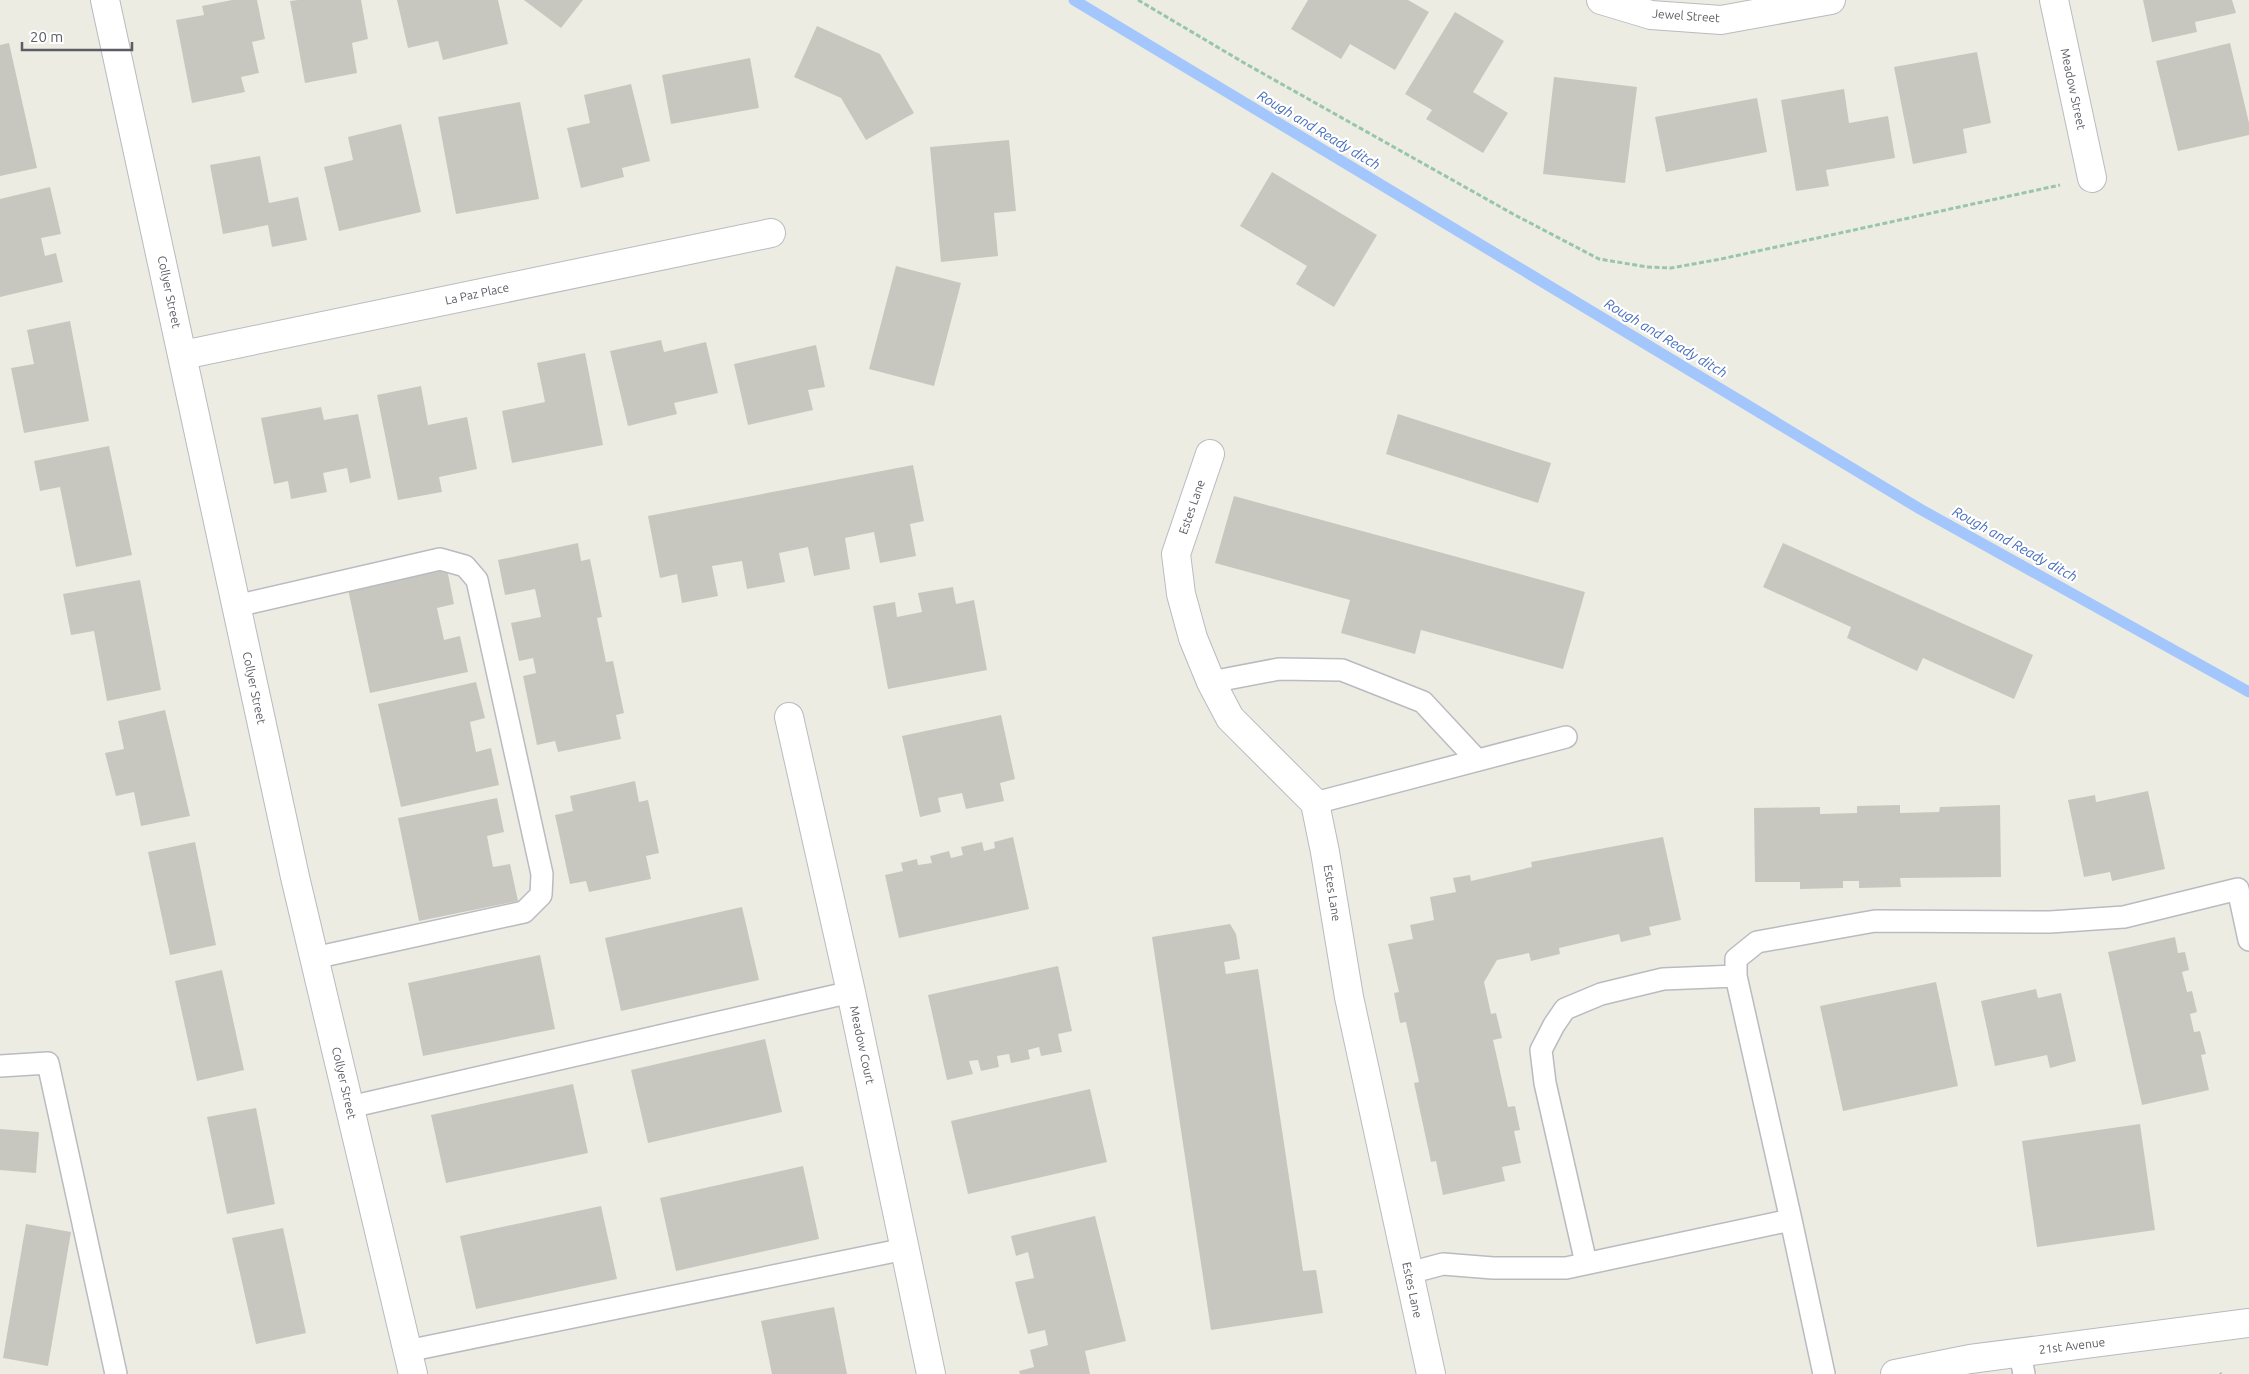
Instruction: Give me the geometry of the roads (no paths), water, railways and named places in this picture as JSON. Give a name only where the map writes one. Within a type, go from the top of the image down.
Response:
[{"type":"street","name":"Collyer Street","points":[[105,0],[314,958],[410,1362]]},
{"type":"street","name":"Jewel Street","points":[[1601,0],[1651,15],[1721,20],[1831,0]]},
{"type":"street","name":"Meadow Street","points":[[2054,0],[2092,178]]},
{"type":"street","name":"La Paz Place","points":[[183,355],[770,233]]},
{"type":"street","name":"Estes Lane","points":[[1210,454],[1176,554],[1181,594],[1210,682],[1230,718],[1314,803],[1325,852],[1349,997],[1430,1374]]},
{"type":"street","name":"Meadow Court","points":[[789,718],[851,992],[931,1374]]},
{"type":"street","name":"21st Avenue","points":[[1895,1374],[1970,1359],[2022,1363],[2249,1323]]},
{"type":"lane","points":[[236,606],[440,560],[465,566],[477,580],[542,874],[541,895],[524,912],[314,958]]},
{"type":"lane","points":[[1210,682],[1279,669],[1342,670],[1423,702],[1477,760]]},
{"type":"lane","points":[[1314,803],[1566,737]]},
{"type":"lane","points":[[1824,1374],[1736,976],[1736,959],[1757,942],[1875,921],[2050,922],[2124,917],[2238,889],[2249,940]]},
{"type":"lane","points":[[1586,1263],[1545,1083],[1541,1050],[1554,1025],[1565,1009],[1602,994],[1663,979],[1736,976]]},
{"type":"lane","points":[[350,1107],[851,992]]},
{"type":"lane","points":[[0,1066],[48,1063],[116,1374]]},
{"type":"lane","points":[[1409,1273],[1443,1264],[1502,1268],[1566,1268],[1791,1220]]},
{"type":"lane","points":[[410,1362],[905,1249]]},
{"type":"waterway","name":"Rough and Ready ditch","points":[[1074,0],[1920,509],[2249,692]]}]
